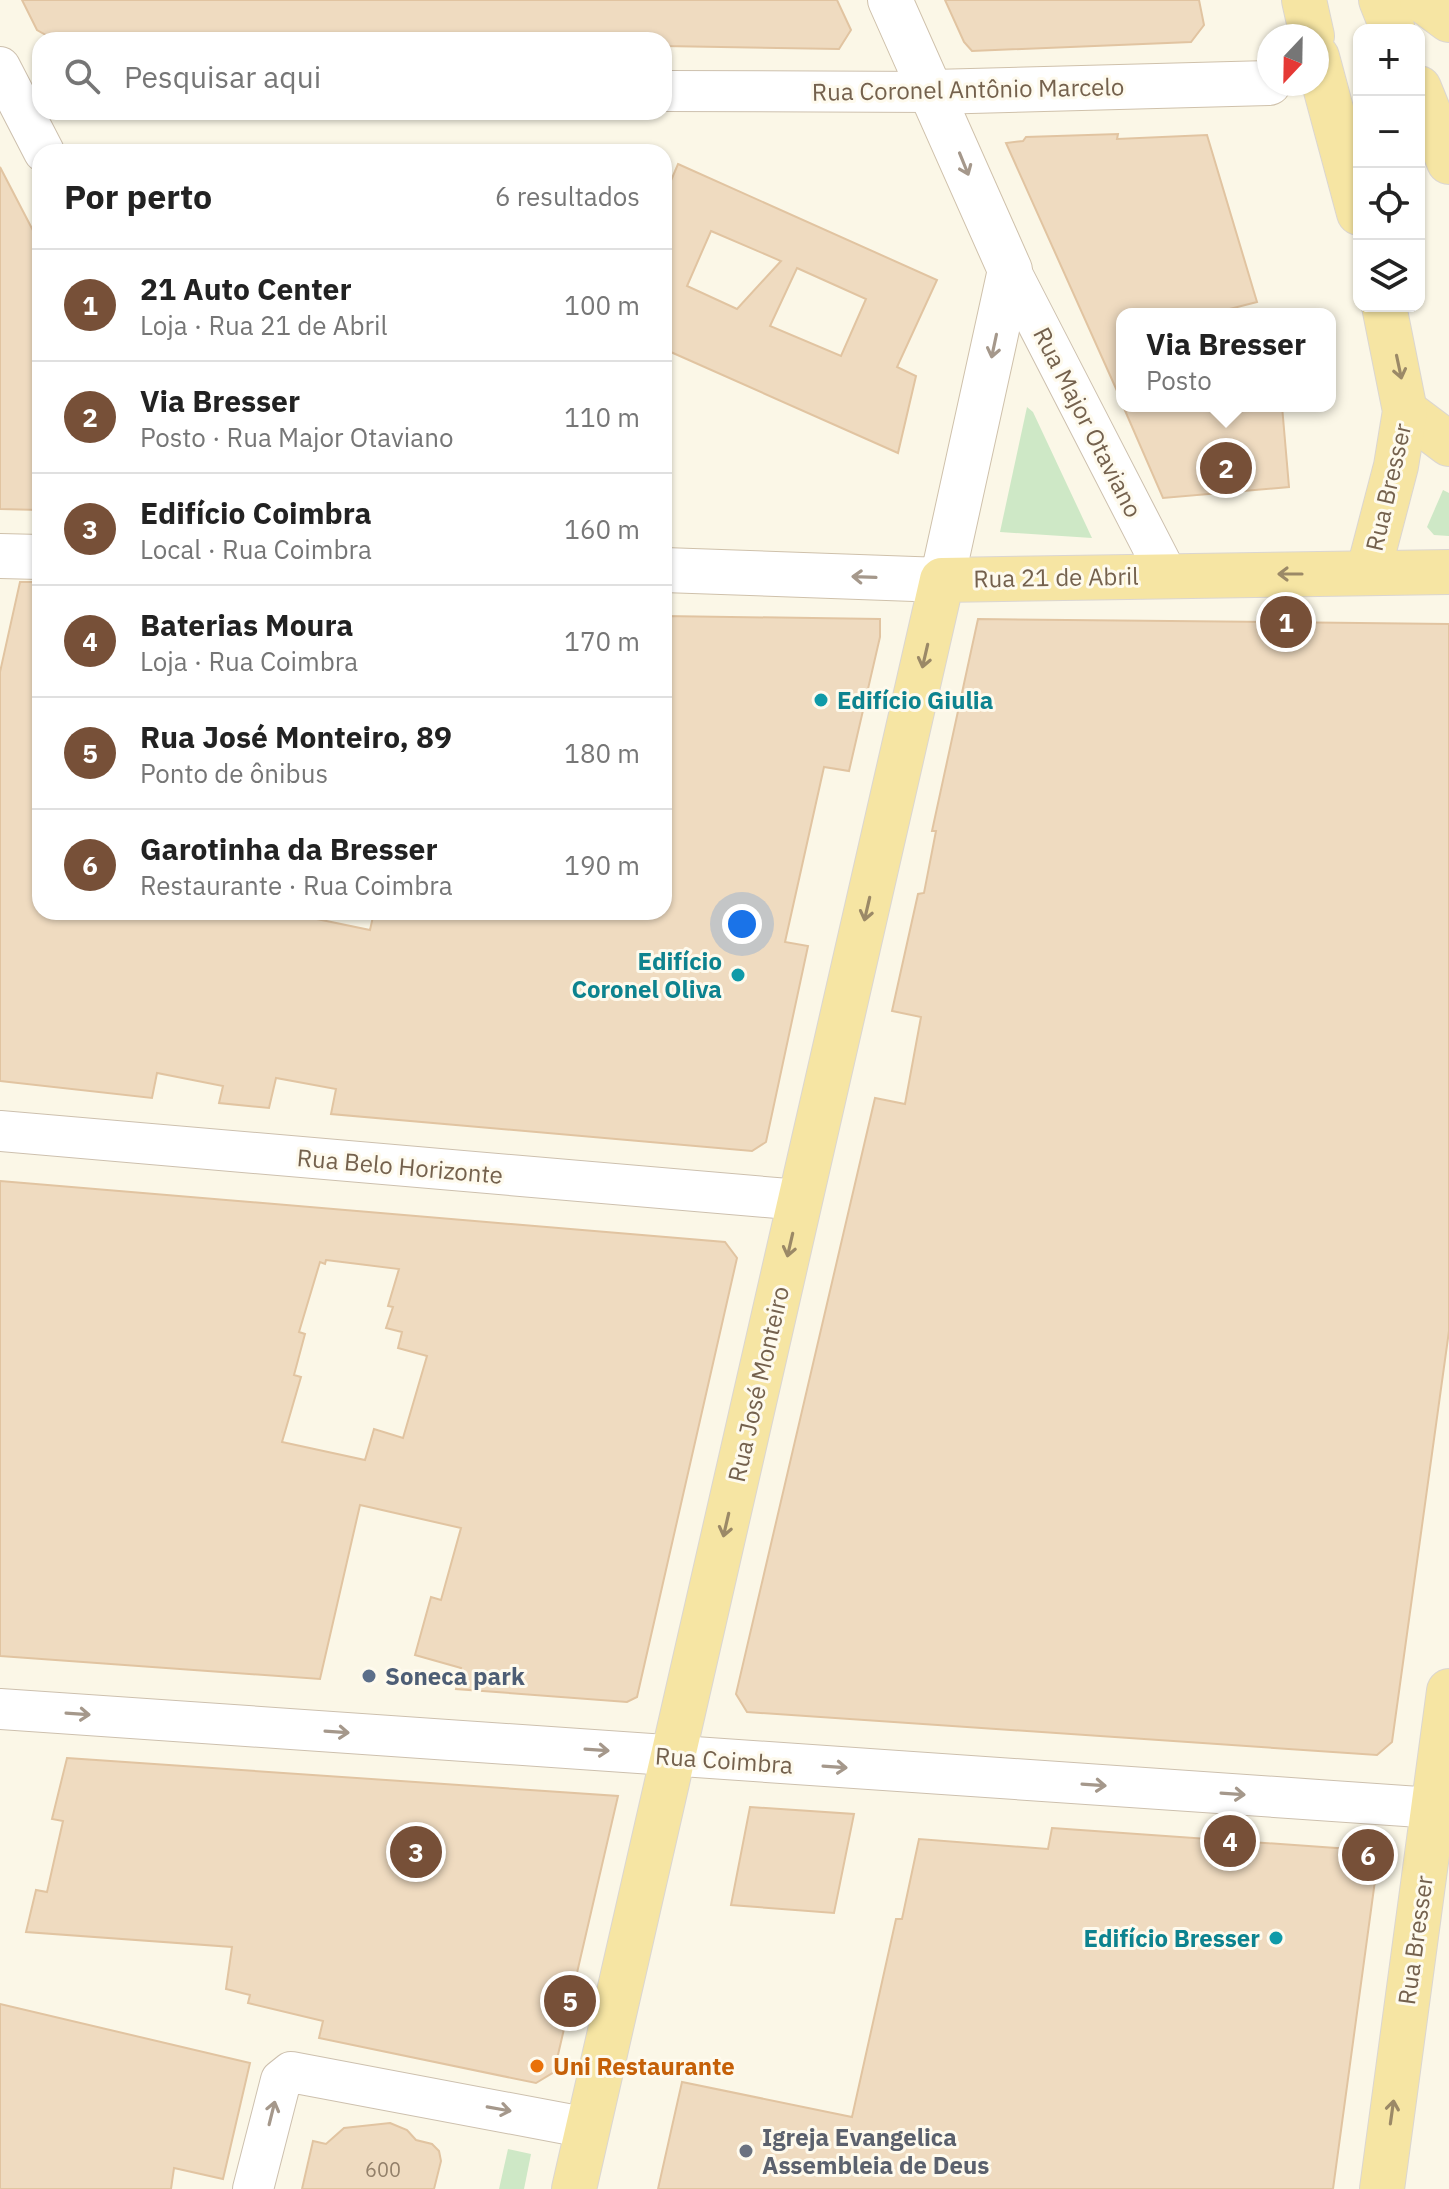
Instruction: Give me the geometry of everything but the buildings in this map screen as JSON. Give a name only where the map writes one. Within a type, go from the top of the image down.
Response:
[{"type":"main road","points":[[1304,0],[1309,24]]},
{"type":"main road","points":[[1381,0],[1391,24]]},
{"type":"main road","points":[[1422,0],[1449,20]]},
{"type":"main road","points":[[1327,96],[1353,191]]},
{"type":"main road","points":[[1422,96],[1449,162]]},
{"type":"main road","name":"Rua Bresser","points":[[1368,573],[1396,466],[1405,411],[1385,312]]},
{"type":"main road","points":[[1405,411],[1449,444]]},
{"type":"main road","name":"Rua 21 de Abril","points":[[942,580],[1449,572]]},
{"type":"main road","name":"Rua José Monteiro","points":[[574,2189],[942,580]]},
{"type":"main road","name":"Rua Bresser","points":[[1382,2189],[1441,1808],[1449,1691]]},
{"type":"street","name":"Rua Major Otaviano","points":[[890,0],[1010,270],[1167,575]]},
{"type":"street","name":"Rua Coronel Antônio Marcelo","points":[[672,91],[933,92],[1257,80]]},
{"type":"street","points":[[17,81],[41,144]]},
{"type":"street","name":"Rua Major Otaviano","points":[[942,580],[1010,270]]},
{"type":"street","points":[[0,556],[32,557]]},
{"type":"street","name":"Rua 21 de Abril","points":[[672,570],[942,580]]},
{"type":"street","name":"Rua Belo Horizonte","points":[[0,1131],[800,1200]]},
{"type":"street","name":"Rua Coimbra","points":[[0,1709],[1441,1808]]},
{"type":"street","points":[[253,2189],[281,2080],[291,2072],[588,2128]]},
{"type":"green space","points":[[1027,407],[1033,412],[1092,538],[1000,532]]},
{"type":"green space","points":[[1443,490],[1449,493],[1449,536],[1434,535],[1427,527]]},
{"type":"green space","points":[[508,2149],[531,2154],[524,2189],[499,2189]]},
{"type":"place","name":"Via Bresser","points":[[1226,468]]},
{"type":"place","name":"21 Auto Center","points":[[1286,622]]},
{"type":"place","name":"Edifício Giulia","points":[[821,700]]},
{"type":"place","name":"Edifício Coronel Oliva","points":[[738,975]]},
{"type":"place","name":"Soneca park","points":[[369,1676]]},
{"type":"place","name":"Baterias Moura","points":[[1230,1841]]},
{"type":"place","name":"Edifício Coimbra","points":[[416,1852]]},
{"type":"place","name":"Garotinha da Bresser","points":[[1368,1855]]},
{"type":"place","name":"Edifício Bresser","points":[[1276,1938]]},
{"type":"place","name":"Rua José Monteiro, 89","points":[[570,2001]]},
{"type":"place","name":"Uni Restaurante","points":[[537,2066]]},
{"type":"place","name":"Igreja Evangelica Assembleia de Deus","points":[[746,2151]]}]
